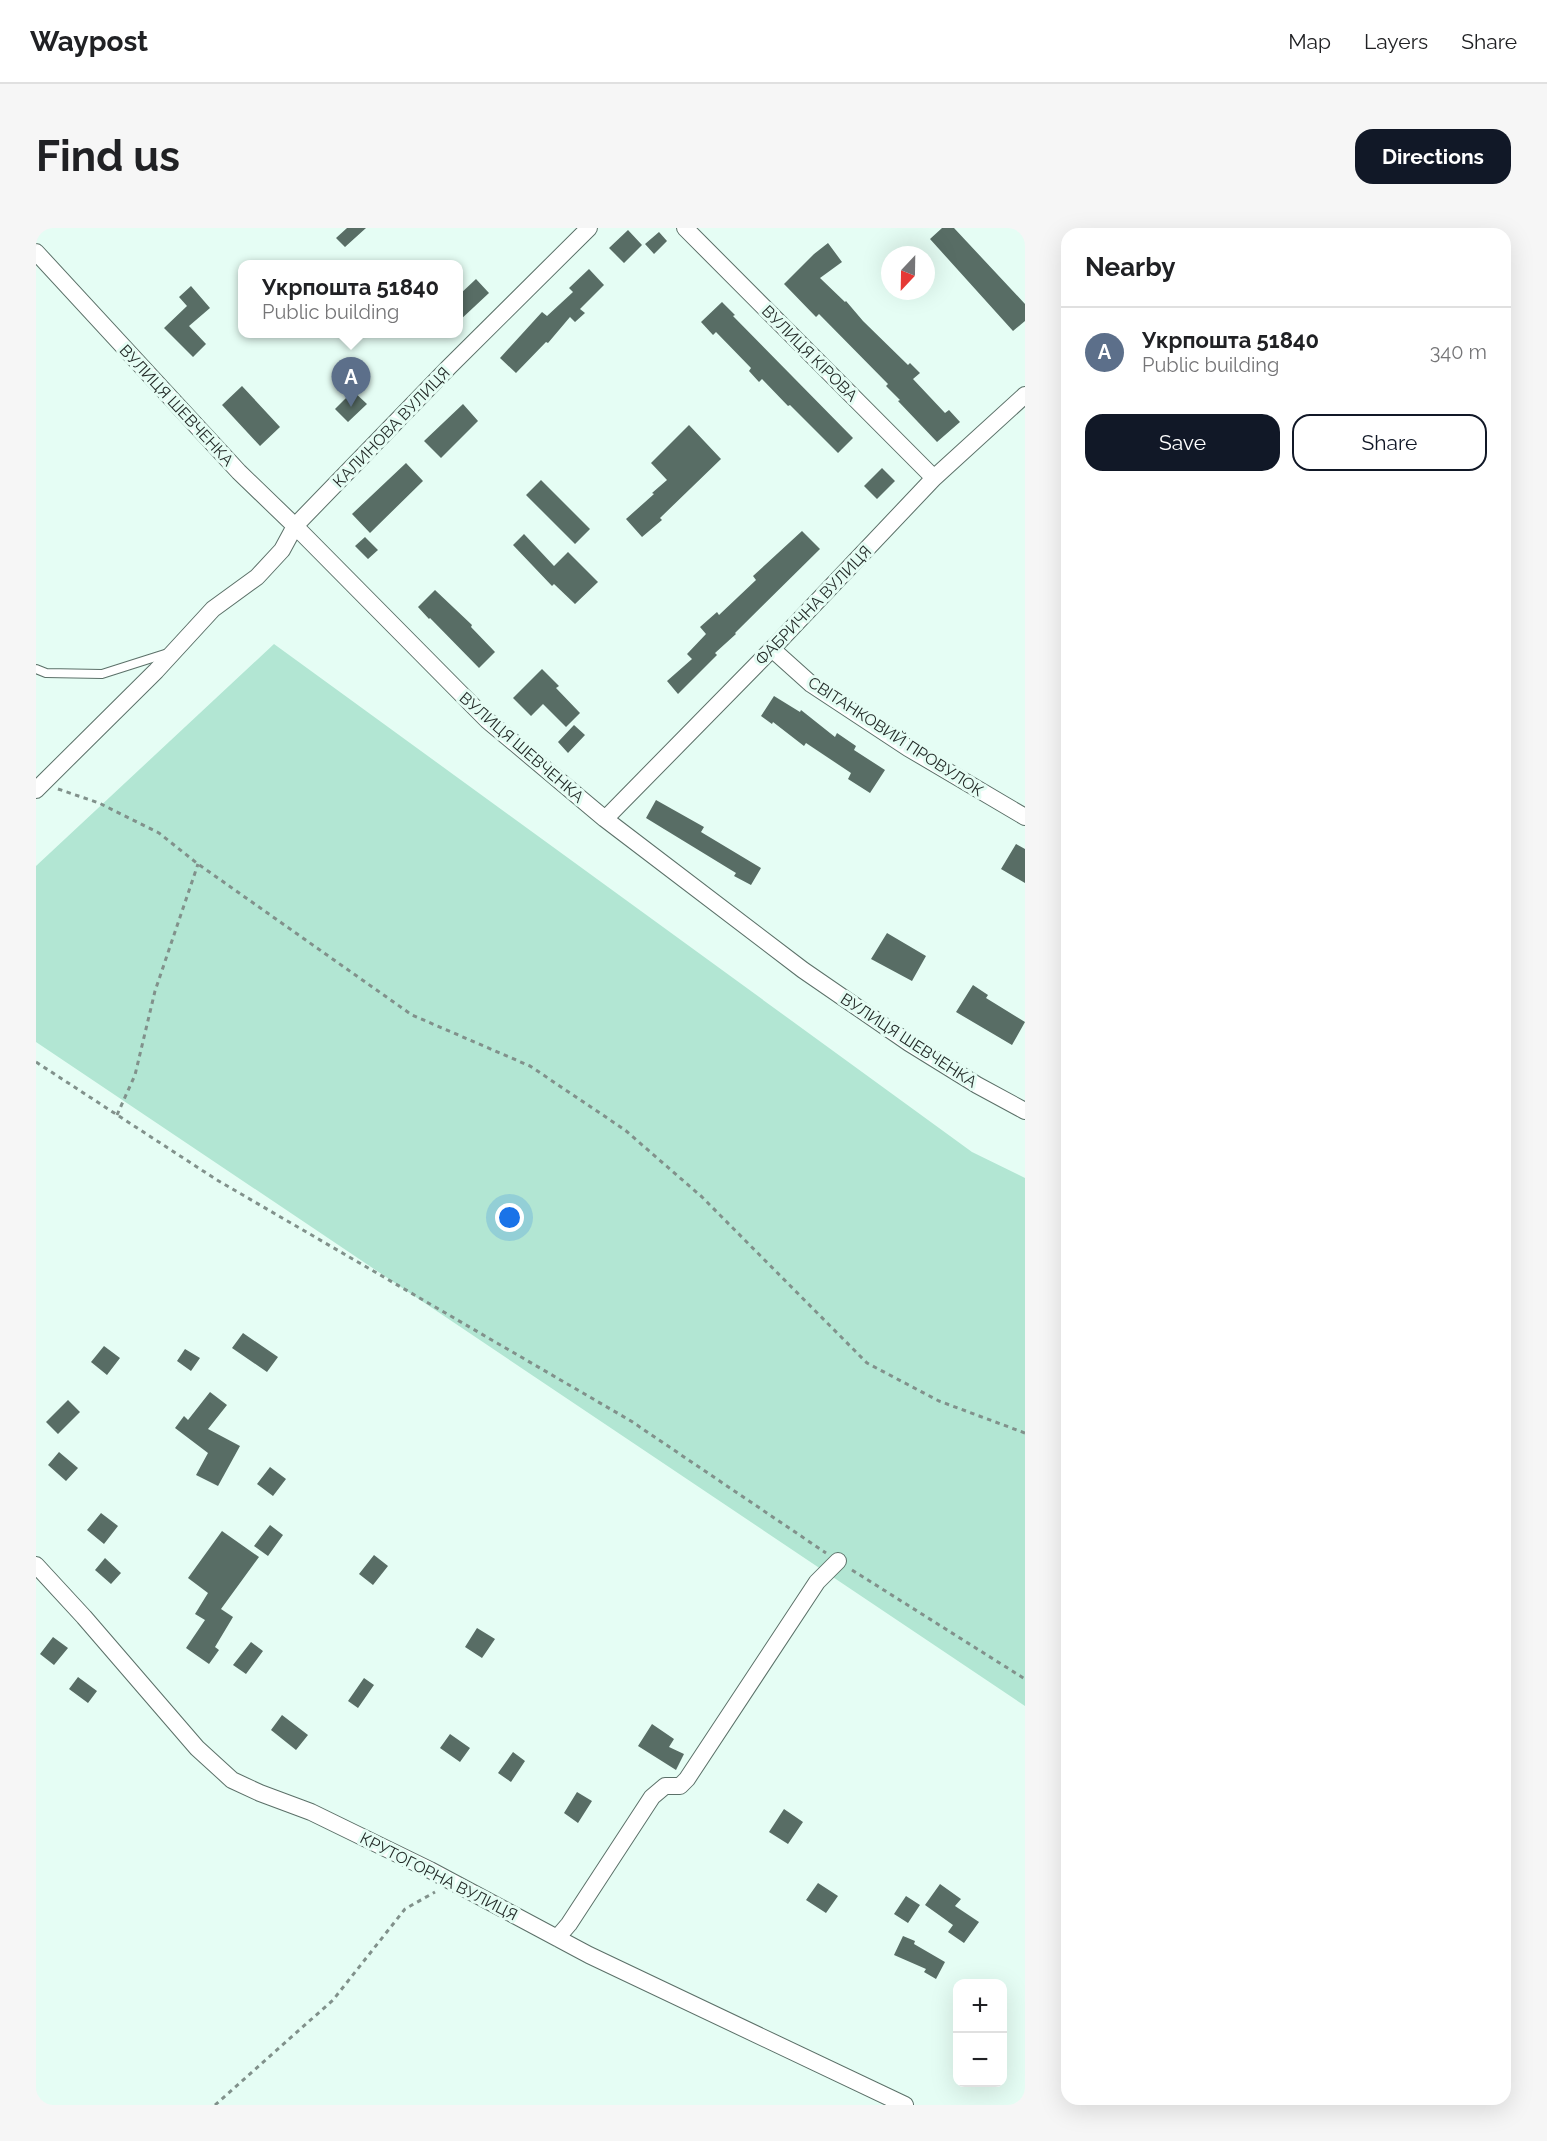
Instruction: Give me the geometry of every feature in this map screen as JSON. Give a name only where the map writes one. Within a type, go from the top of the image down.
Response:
[{"type":"street","name":"КАЛИНОВА ВУЛИЦЯ","points":[[38,784],[174,651],[213,609],[257,578],[282,550],[295,526],[449,367],[589,228]]},
{"type":"street","name":"ВУЛИЦЯ КІРОВА","points":[[685,228],[934,478]]},
{"type":"street","name":"ВУЛИЦЯ ШЕВЧЕНКА","points":[[36,252],[49,269],[239,472],[487,720],[605,819],[803,970],[909,1042],[977,1085],[1025,1111]]},
{"type":"street","name":"ФАБРИЧНА ВУЛИЦЯ","points":[[605,819],[772,649],[934,478],[1025,395]]},
{"type":"street","name":"СВІТАНКОВИЙ ПРОВУЛОК","points":[[772,649],[812,684],[908,748],[1025,817]]},
{"type":"street","points":[[557,1938],[569,1924],[652,1797],[665,1786],[680,1786],[687,1779],[817,1582],[838,1561]]},
{"type":"street","name":"КРУТОГОРНА ВУЛИЦЯ","points":[[36,1565],[197,1748],[232,1780],[311,1812],[452,1882],[557,1938],[905,2105]]},
{"type":"lane","points":[[36,669],[46,673],[102,674],[174,651]]},
{"type":"path","points":[[38,784],[99,803],[159,833],[198,864],[412,1015],[530,1066],[625,1130],[702,1197],[867,1363],[939,1401],[1025,1433]]},
{"type":"path","points":[[117,1115],[135,1075],[155,991],[198,864]]},
{"type":"path","points":[[36,1062],[218,1180],[631,1421],[838,1561],[1025,1679]]},
{"type":"path","points":[[215,2105],[333,2000],[405,1910],[452,1882]]},
{"type":"green space","points":[[274,644],[972,1152],[1025,1178],[1025,1706],[36,1042],[36,866]]},
{"type":"building","points":[[347,228],[366,228],[345,247],[336,238]]},
{"type":"building","points":[[942,228],[954,228],[1025,304],[1025,321],[1013,331],[930,239]]},
{"type":"building","points":[[628,230],[642,245],[624,263],[609,248]]},
{"type":"building","points":[[659,232],[667,241],[654,254],[645,244]]},
{"type":"building","points":[[828,243],[842,262],[820,278],[846,301],[908,365],[910,363],[920,373],[913,379],[945,413],[949,410],[960,422],[937,442],[898,401],[900,400],[886,386],[888,384],[819,314],[816,317],[784,284]]},
{"type":"building","points":[[589,269],[604,285],[580,309],[585,313],[575,322],[570,317],[548,343],[546,342],[516,373],[500,358],[542,312],[547,316],[573,292],[569,288]]},
{"type":"building","points":[[476,279],[489,293],[463,317],[463,291]]},
{"type":"building","points":[[191,286],[210,308],[189,326],[206,344],[193,357],[164,328],[187,306],[179,297]]},
{"type":"building","points":[[722,302],[853,438],[838,453],[762,379],[759,382],[749,371],[751,368],[716,332],[713,335],[701,322]]},
{"type":"building","points":[[242,386],[280,427],[260,446],[222,405]]},
{"type":"building","points":[[353,391],[367,404],[348,422],[335,409]]},
{"type":"building","points":[[463,404],[478,421],[441,458],[424,441]]},
{"type":"building","points":[[689,425],[721,459],[660,518],[662,520],[642,537],[626,519],[667,480],[651,463]]},
{"type":"building","points":[[406,463],[423,481],[370,533],[352,514]]},
{"type":"building","points":[[882,468],[895,481],[877,499],[864,486]]},
{"type":"building","points":[[541,480],[590,529],[575,544],[526,495]]},
{"type":"building","points":[[802,531],[820,549],[715,653],[717,655],[678,694],[667,681],[692,659],[687,654],[706,634],[700,627],[717,612],[719,615],[756,580],[753,576]]},
{"type":"building","points":[[524,534],[554,566],[568,552],[598,582],[575,604],[554,584],[552,586],[513,545]]},
{"type":"building","points":[[365,537],[378,550],[368,559],[355,546]]},
{"type":"building","points":[[435,590],[472,625],[471,627],[495,652],[479,668],[418,607]]},
{"type":"building","points":[[542,669],[559,686],[556,688],[580,713],[566,727],[543,704],[531,716],[513,698]]},
{"type":"building","points":[[774,696],[800,712],[801,710],[835,737],[837,733],[856,746],[854,750],[885,770],[870,793],[848,779],[851,773],[806,743],[804,746],[773,722],[772,724],[761,716]]},
{"type":"building","points":[[574,725],[585,735],[568,753],[558,742]]},
{"type":"building","points":[[656,800],[704,827],[701,832],[761,868],[751,885],[734,876],[736,873],[646,818]]},
{"type":"building","points":[[1016,844],[1025,849],[1025,883],[1001,869]]},
{"type":"building","points":[[887,933],[926,956],[912,981],[871,959]]},
{"type":"building","points":[[973,985],[988,995],[986,998],[1025,1022],[1012,1045],[956,1012]]},
{"type":"building","points":[[243,1333],[278,1357],[267,1372],[232,1348]]},
{"type":"building","points":[[104,1346],[120,1358],[107,1375],[91,1362]]},
{"type":"building","points":[[185,1349],[200,1358],[191,1371],[177,1361]]},
{"type":"building","points":[[210,1392],[227,1405],[208,1429],[240,1446],[218,1486],[196,1475],[208,1453],[175,1428],[184,1416],[188,1420]]},
{"type":"building","points":[[68,1400],[80,1412],[58,1434],[46,1422]]},
{"type":"building","points":[[59,1452],[78,1468],[66,1481],[48,1465]]},
{"type":"building","points":[[270,1467],[286,1479],[273,1496],[257,1484]]},
{"type":"building","points":[[101,1513],[118,1526],[104,1544],[87,1530]]},
{"type":"building","points":[[270,1525],[283,1535],[268,1556],[254,1546]]},
{"type":"building","points":[[222,1531],[259,1557],[221,1609],[233,1617],[215,1647],[219,1650],[209,1664],[186,1648],[205,1620],[195,1614],[208,1593],[188,1578]]},
{"type":"building","points":[[374,1555],[388,1566],[373,1585],[359,1574]]},
{"type":"building","points":[[105,1558],[121,1573],[111,1584],[95,1570]]},
{"type":"building","points":[[477,1628],[495,1639],[482,1658],[465,1647]]},
{"type":"building","points":[[53,1637],[68,1648],[54,1665],[40,1654]]},
{"type":"building","points":[[251,1642],[263,1651],[246,1674],[233,1665]]},
{"type":"building","points":[[78,1677],[97,1691],[88,1703],[69,1689]]},
{"type":"building","points":[[364,1678],[374,1685],[358,1708],[348,1701]]},
{"type":"building","points":[[282,1715],[308,1735],[296,1750],[271,1730]]},
{"type":"building","points":[[652,1724],[674,1739],[669,1747],[684,1754],[676,1770],[638,1746]]},
{"type":"building","points":[[450,1734],[470,1748],[460,1762],[440,1748]]},
{"type":"building","points":[[513,1752],[525,1761],[511,1782],[498,1773]]},
{"type":"building","points":[[577,1792],[592,1801],[578,1823],[564,1813]]},
{"type":"building","points":[[784,1809],[803,1822],[788,1844],[769,1832]]},
{"type":"building","points":[[818,1883],[838,1896],[826,1913],[806,1900]]},
{"type":"building","points":[[940,1884],[961,1899],[955,1906],[979,1922],[964,1943],[948,1932],[953,1925],[925,1905]]},
{"type":"building","points":[[906,1896],[920,1905],[908,1923],[894,1914]]},
{"type":"building","points":[[903,1936],[915,1941],[914,1944],[945,1962],[936,1979],[924,1972],[926,1969],[894,1955]]},
{"type":"place","name":"Укрпошта 51840","points":[[351,407]]}]
